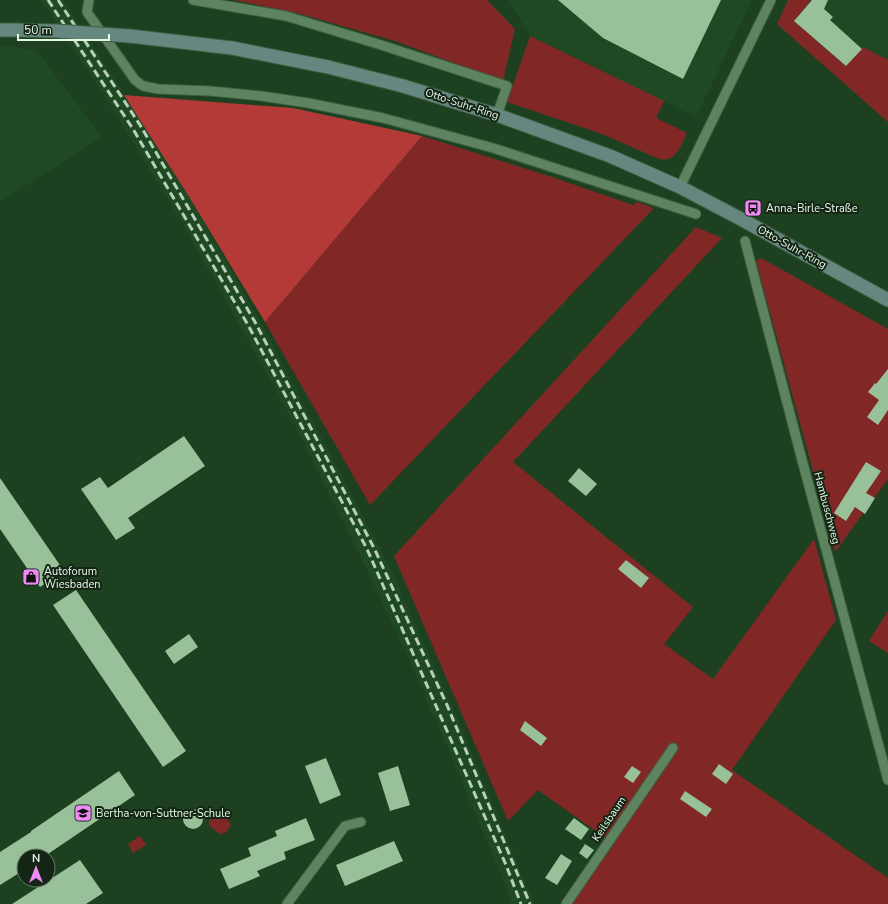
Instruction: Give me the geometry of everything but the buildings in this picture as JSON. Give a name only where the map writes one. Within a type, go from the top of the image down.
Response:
[{"type":"street","points":[[89,0],[87,12],[135,80],[143,86],[158,89],[210,91],[262,96],[308,103],[383,118],[493,148],[696,214]]},
{"type":"street","points":[[193,0],[286,16],[507,86],[497,115]]},
{"type":"street","points":[[680,187],[771,0]]},
{"type":"street","name":"Otto-Suhr-Ring","points":[[0,30],[56,31],[130,36],[232,48],[321,65],[403,86],[497,115],[610,156],[680,187],[888,300]]},
{"type":"street","name":"Hambuschweg","points":[[745,242],[888,780]]},
{"type":"street","name":"Keilsbaum","points":[[566,904],[672,748]]},
{"type":"street","points":[[287,904],[345,826],[361,822]]},
{"type":"shaded area","points":[[41,0],[64,0],[188,195],[263,326],[391,569],[456,715],[534,904],[512,904],[436,720],[430,712],[426,696],[353,541],[283,403],[182,223],[105,97]]},
{"type":"shaded area","points":[[234,0],[487,0],[515,29],[503,81],[395,41],[297,13]]},
{"type":"shaded area","points":[[509,0],[752,0],[696,117],[530,36]]},
{"type":"shaded area","points":[[788,0],[888,0],[888,122],[777,24]]},
{"type":"shaded area","points":[[788,0],[811,0],[794,21],[806,32],[807,30],[815,37],[814,39],[846,66],[863,47],[888,60],[888,122],[777,24]]},
{"type":"shaded area","points":[[530,36],[664,101],[656,118],[687,133],[680,148],[674,156],[665,160],[659,159],[602,134],[507,102]]},
{"type":"shaded area","points":[[6,45],[37,51],[102,137],[0,202],[0,46]]},
{"type":"shaded area","points":[[124,95],[293,108],[422,136],[265,322],[188,195]]},
{"type":"shaded area","points":[[422,136],[552,177],[633,205],[637,202],[654,208],[370,505],[265,322]]},
{"type":"shaded area","points":[[696,227],[722,238],[513,462],[693,607],[664,644],[713,679],[814,539],[836,620],[732,770],[888,878],[888,904],[571,904],[614,844],[538,790],[508,821],[394,556]]},
{"type":"shaded area","points":[[761,258],[888,329],[888,479],[835,552],[756,261]]},
{"type":"shaded area","points":[[888,611],[888,653],[869,641]]},
{"type":"shaded area","points":[[221,809],[224,811],[231,826],[225,833],[219,834],[209,825],[209,821],[215,812]]},
{"type":"shaded area","points":[[140,836],[146,845],[133,853],[128,844]]},
{"type":"railway","points":[[48,0],[133,129],[248,325],[367,549],[506,865],[521,904]]},
{"type":"railway","points":[[58,0],[140,125],[255,322],[374,548],[447,705],[530,904]]},
{"type":"place","name":"Anna-Birle-Straße","points":[[753,208]]},
{"type":"place","name":"Autoforum Wiesbaden","points":[[31,577]]},
{"type":"place","name":"Bertha-von-Suttner-Schule","points":[[83,813]]}]
